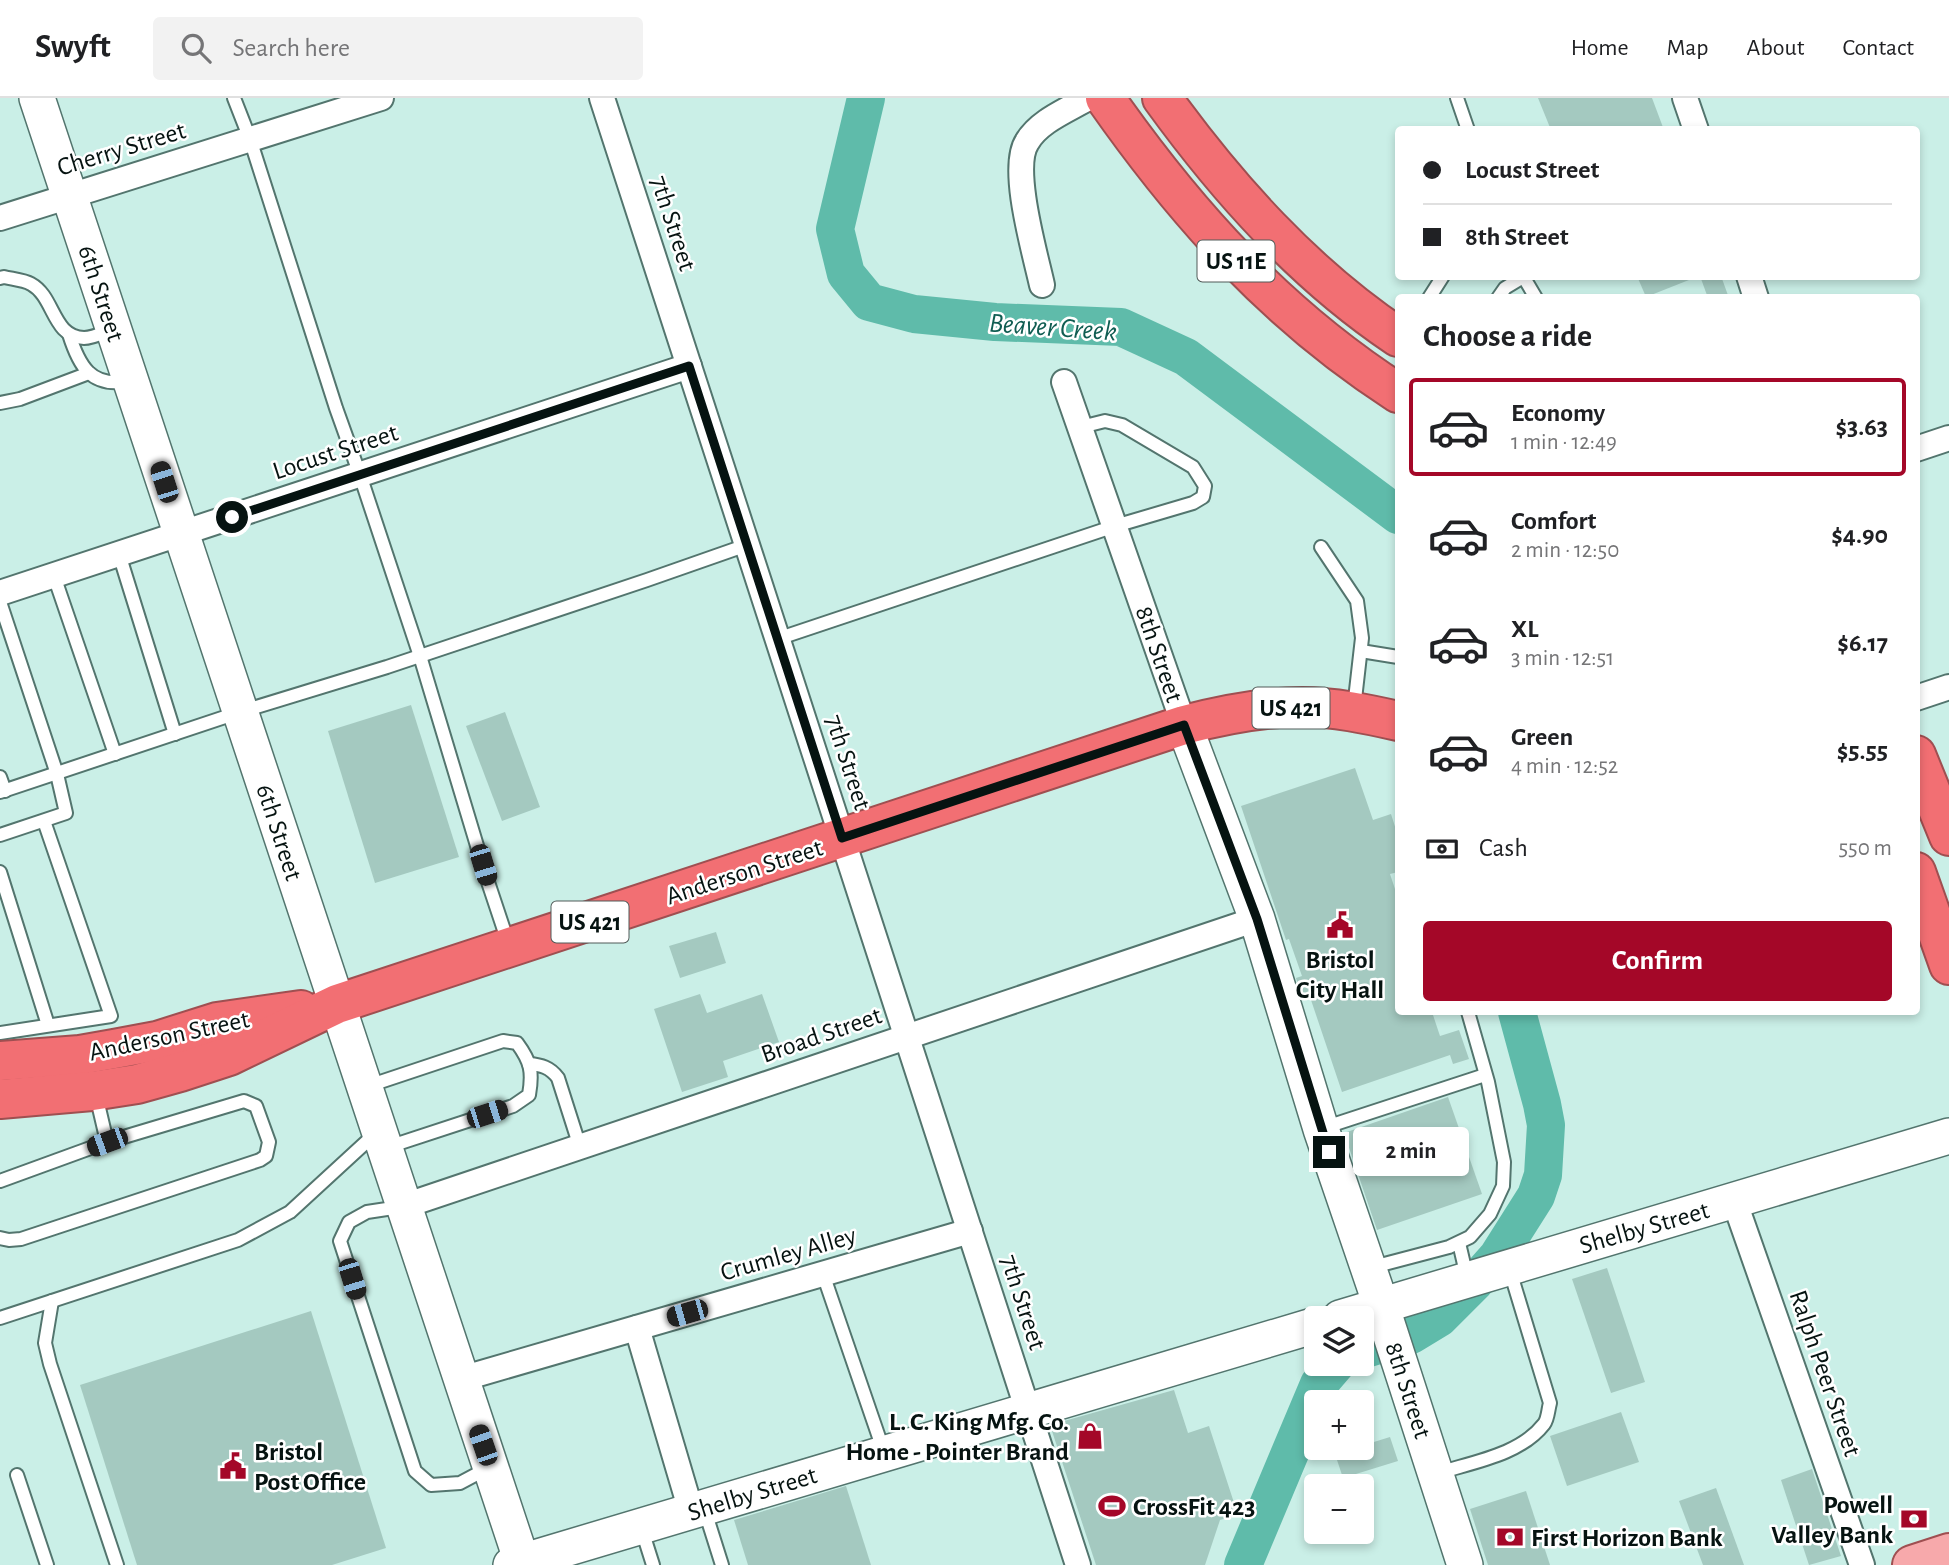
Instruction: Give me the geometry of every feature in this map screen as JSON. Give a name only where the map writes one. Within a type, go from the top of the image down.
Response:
[{"type":"highway","name":"US 11E","points":[[1105,98],[1173,189],[1229,254],[1319,335],[1360,368],[1395,391]]},
{"type":"highway","name":"US 11E","points":[[1161,98],[1208,159],[1277,236],[1320,277],[1395,335]]},
{"type":"highway","name":"Anderson Street","points":[[0,1099],[95,1091],[137,1084],[229,1056],[337,1004],[1184,725],[1220,716],[1303,707],[1354,712],[1395,720]]},
{"type":"highway","points":[[1920,765],[1949,836]]},
{"type":"highway","points":[[1920,883],[1949,965]]},
{"type":"highway","name":"Anderson Street","points":[[0,1061],[80,1055],[157,1041],[217,1022],[337,1004]]},
{"type":"main road","points":[[1912,1565],[1949,1553]]},
{"type":"street","name":"6th Street","points":[[37,98],[491,1467],[519,1564]]},
{"type":"street","name":"Cherry Street","points":[[0,218],[381,98]]},
{"type":"street","name":"7th Street","points":[[602,98],[1078,1565]]},
{"type":"street","points":[[1042,285],[1021,175],[1022,151],[1039,129],[1088,98]]},
{"type":"street","points":[[1685,98],[1695,126]]},
{"type":"street","name":"Locust Street","points":[[0,593],[689,366]]},
{"type":"street","name":"8th Street","points":[[1065,382],[1184,725],[1257,919],[1321,1129],[1384,1313],[1465,1565]]},
{"type":"street","points":[[1920,448],[1949,438]]},
{"type":"street","points":[[1920,697],[1949,687]]},
{"type":"street","name":"Broad Street","points":[[404,1206],[1257,919]]},
{"type":"street","name":"Shelby Street","points":[[1374,1314],[1384,1313],[1509,1267],[1949,1136]]},
{"type":"street","name":"Ralph Peer Street","points":[[1734,1200],[1862,1565]]},
{"type":"street","name":"Crumley Alley","points":[[461,1379],[970,1231]]},
{"type":"street","points":[[637,1328],[697,1509]]},
{"type":"street","name":"Shelby Street","points":[[519,1564],[1304,1329]]},
{"type":"lane","points":[[234,98],[250,139],[336,408],[420,656],[510,948]]},
{"type":"lane","points":[[1457,98],[1467,126]]},
{"type":"lane","points":[[0,278],[31,284],[45,296],[56,320],[69,334],[76,357],[89,373],[101,381],[114,384],[131,380]]},
{"type":"lane","points":[[1501,294],[1518,280]]},
{"type":"lane","points":[[69,334],[85,338],[114,329]]},
{"type":"lane","points":[[0,403],[20,399],[89,373]]},
{"type":"lane","points":[[777,639],[1203,498],[1205,486],[1193,467],[1122,425],[1105,421],[1082,427]]},
{"type":"lane","points":[[0,777],[2,791],[240,712],[387,667],[747,545]]},
{"type":"lane","points":[[1321,547],[1357,600],[1362,638],[1354,712]]},
{"type":"lane","points":[[119,554],[175,734]]},
{"type":"lane","points":[[54,576],[115,754]]},
{"type":"lane","points":[[0,602],[57,774],[66,813],[0,835]]},
{"type":"lane","points":[[1361,651],[1395,657]]},
{"type":"lane","points":[[0,1033],[111,1016],[44,821]]},
{"type":"lane","points":[[0,872],[48,1026]]},
{"type":"lane","points":[[1368,1268],[1459,1243],[1470,1237],[1490,1214],[1503,1186],[1504,1162],[1486,1074],[1469,1015]]},
{"type":"lane","points":[[0,1318],[238,1240],[290,1212],[312,1191],[382,1139],[513,1106],[529,1095],[532,1075],[526,1055],[517,1043],[503,1041],[365,1087]]},
{"type":"lane","points":[[529,1064],[541,1065],[552,1070],[558,1077],[580,1147]]},
{"type":"lane","points":[[1321,1129],[1486,1074]]},
{"type":"lane","points":[[95,1091],[107,1142]]},
{"type":"lane","points":[[0,1181],[107,1142],[244,1101],[253,1103],[258,1110],[269,1142],[266,1156],[260,1160],[20,1239],[9,1241],[0,1238]]},
{"type":"lane","points":[[404,1206],[367,1212],[349,1222],[340,1241],[411,1459],[415,1471],[430,1485],[460,1483],[491,1467]]},
{"type":"lane","points":[[1459,1243],[1468,1280]]},
{"type":"lane","points":[[1436,1474],[1515,1448],[1533,1436],[1546,1422],[1550,1403],[1509,1267]]},
{"type":"lane","points":[[823,1274],[884,1454]]},
{"type":"lane","points":[[52,1301],[45,1343],[50,1364],[117,1565]]},
{"type":"lane","points":[[17,1475],[47,1565]]},
{"type":"lane","points":[[697,1509],[722,1565]]},
{"type":"lane","points":[[641,1526],[653,1565]]},
{"type":"building","points":[[1538,98],[1652,98],[1662,126],[1549,126]]},
{"type":"building","points":[[1639,280],[1689,280],[1654,294],[1645,294]]},
{"type":"building","points":[[1701,280],[1722,280],[1728,294],[1707,294]]},
{"type":"building","points":[[411,705],[459,857],[375,883],[328,731]]},
{"type":"building","points":[[505,712],[540,807],[502,821],[466,726]]},
{"type":"building","name":"Bristol City Hall","points":[[1355,768],[1373,820],[1391,814],[1395,827],[1395,873],[1390,874],[1395,889],[1395,1015],[1433,1015],[1440,1036],[1459,1030],[1469,1059],[1453,1064],[1450,1055],[1342,1092],[1310,997],[1302,999],[1296,978],[1302,976],[1289,939],[1286,940],[1241,806]]},
{"type":"building","points":[[716,932],[726,963],[680,978],[669,946]]},
{"type":"building","points":[[700,994],[707,1013],[762,994],[779,1042],[723,1061],[728,1077],[682,1092],[654,1009]]},
{"type":"building","points":[[1448,1097],[1482,1194],[1377,1230],[1344,1133]]},
{"type":"building","points":[[1607,1268],[1645,1382],[1611,1393],[1572,1279]]},
{"type":"building","name":"Bristol Post Office","points":[[311,1311],[386,1548],[332,1565],[137,1565],[80,1385]]},
{"type":"building","points":[[1174,1390],[1188,1433],[1209,1426],[1238,1515],[1220,1520],[1205,1565],[1096,1565],[1050,1425]]},
{"type":"building","points":[[1621,1412],[1639,1462],[1567,1486],[1550,1436]]},
{"type":"building","points":[[1390,1437],[1398,1461],[1356,1474],[1342,1474],[1337,1460],[1374,1460],[1374,1442]]},
{"type":"building","points":[[1812,1469],[1841,1556],[1809,1565],[1781,1480]]},
{"type":"building","points":[[846,1486],[871,1565],[748,1565],[734,1520]]},
{"type":"building","points":[[1716,1488],[1744,1565],[1703,1565],[1679,1501]]},
{"type":"building","name":"First Horizon Bank","points":[[1526,1491],[1550,1565],[1488,1565],[1470,1509]]},
{"type":"waterway","name":"Beaver Creek","points":[[866,98],[835,229],[846,274],[869,302],[914,314],[995,322],[1121,327],[1186,357],[1395,513]]},
{"type":"waterway","name":"Beaver Creek","points":[[1374,1346],[1411,1335],[1439,1318],[1498,1256],[1536,1196],[1543,1175],[1546,1125],[1518,1015]]},
{"type":"waterway","name":"Beaver Creek","points":[[1243,1565],[1319,1384],[1326,1376]]},
{"type":"place","name":"Bristol City Hall","points":[[1340,925]]},
{"type":"place","name":"L. C. King Mfg. Co. Home - Pointer Brand","points":[[1090,1436]]},
{"type":"place","name":"Bristol Post Office","points":[[233,1466]]},
{"type":"place","name":"CrossFit 423","points":[[1112,1506]]},
{"type":"place","name":"Powell Valley Bank","points":[[1914,1519]]},
{"type":"place","name":"First Horizon Bank","points":[[1510,1537]]},
{"type":"route","points":[[232,517],[689,366],[842,838],[1184,725],[1257,919],[1329,1152]]}]
